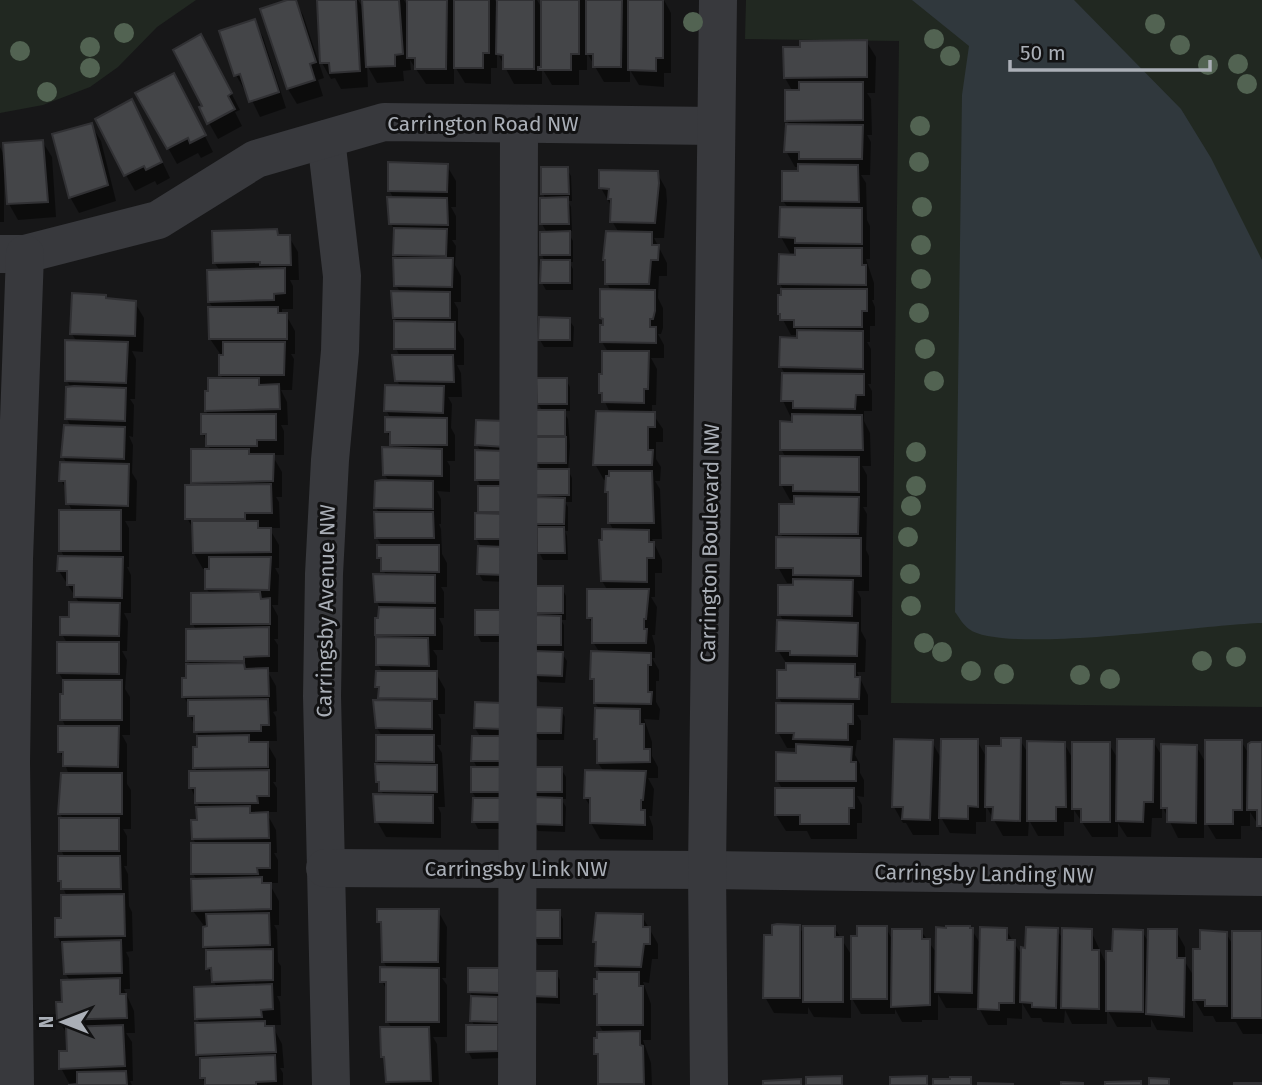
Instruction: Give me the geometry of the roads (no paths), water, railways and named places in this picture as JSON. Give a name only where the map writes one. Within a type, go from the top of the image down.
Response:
[{"type":"street","name":"Carrington Boulevard NW","points":[[709,1085],[707,870],[718,0]]},
{"type":"street","name":"Carrington Road NW","points":[[12,254],[158,220],[256,159],[384,122],[715,126]]},
{"type":"street","points":[[517,1085],[519,124]]},
{"type":"street","name":"Carringsby Avenue NW","points":[[326,139],[342,276],[340,351],[330,460],[324,574],[322,696],[331,1085]]},
{"type":"street","points":[[12,254],[15,545],[10,762],[15,1085]]},
{"type":"street","name":"Carringsby Link NW","points":[[325,868],[707,870]]},
{"type":"street","name":"Carringsby Landing NW","points":[[707,870],[1262,877]]}]
